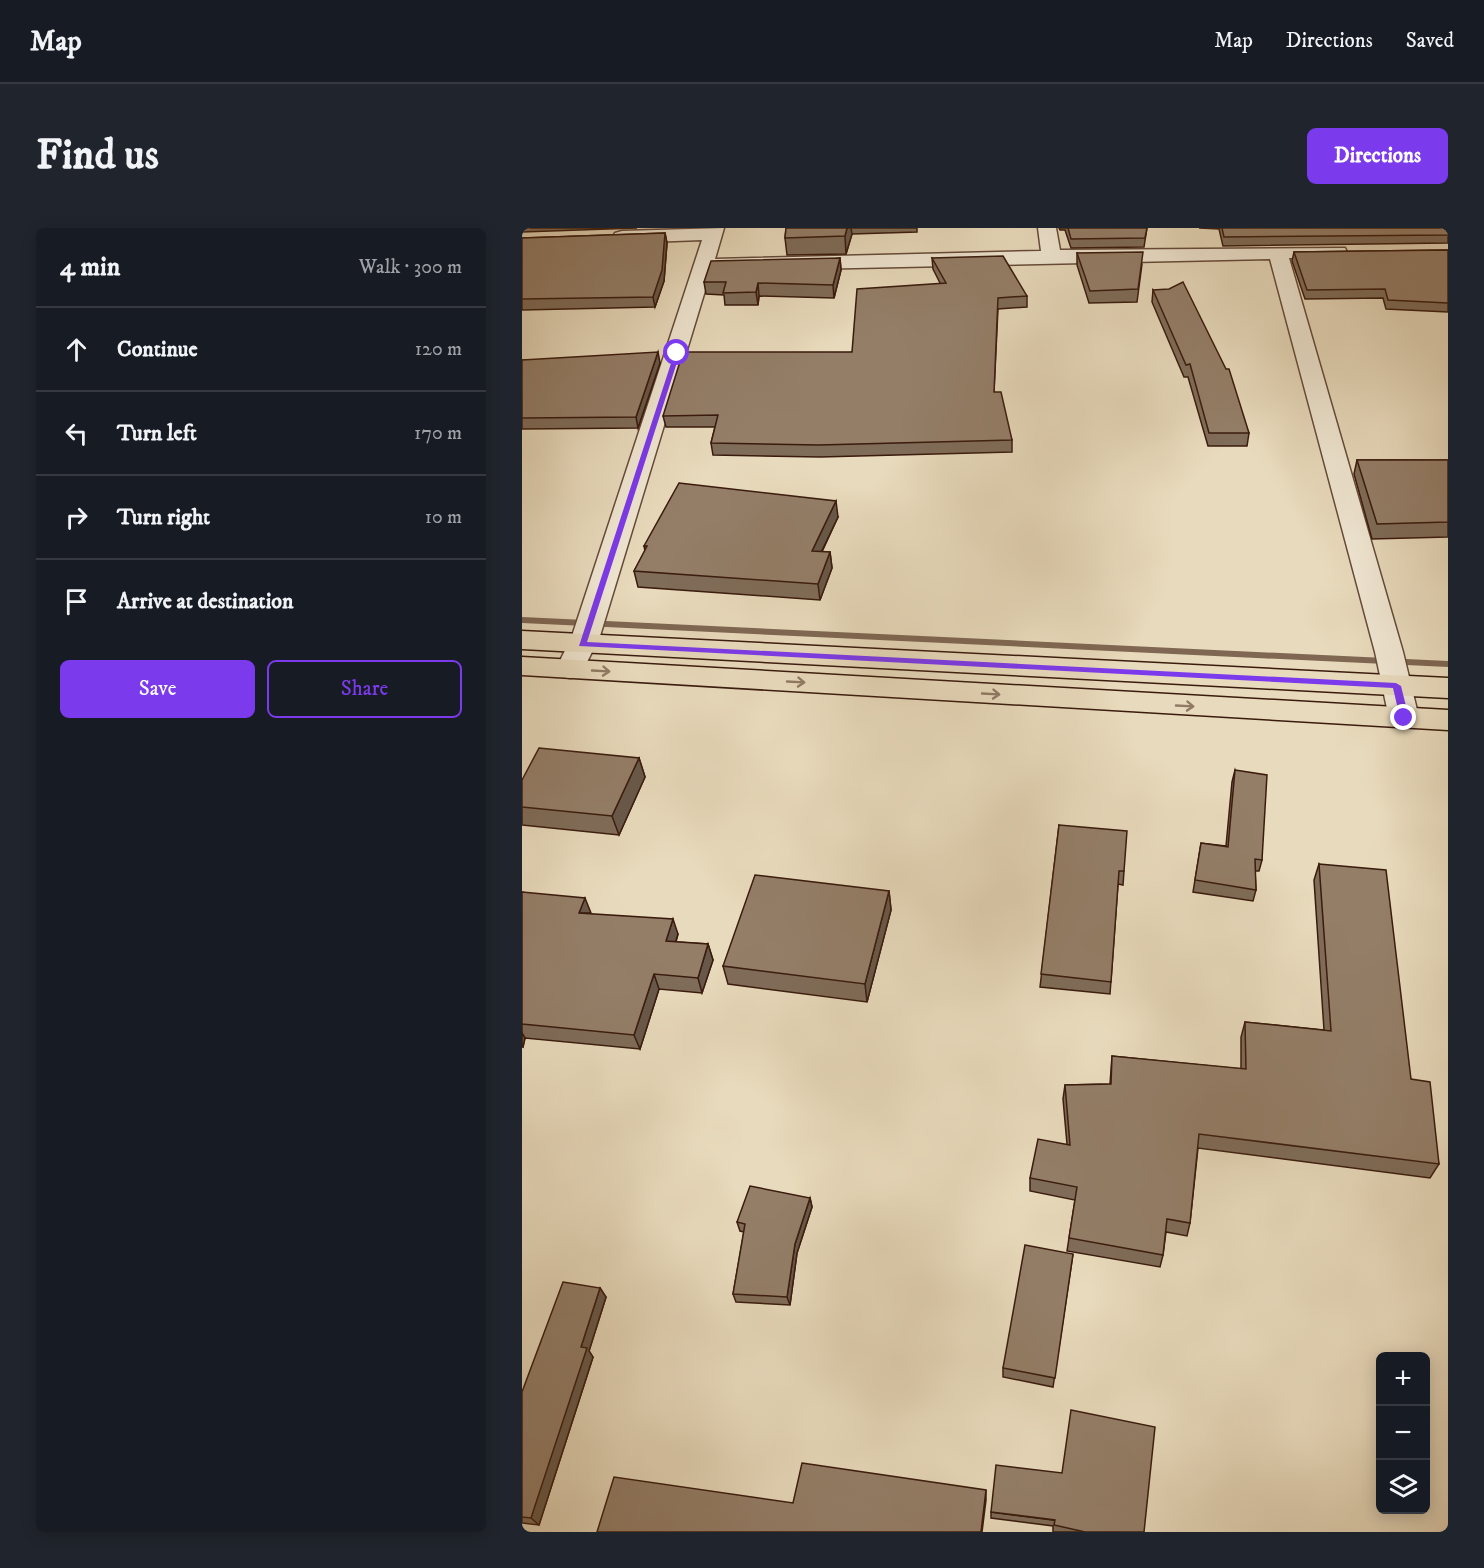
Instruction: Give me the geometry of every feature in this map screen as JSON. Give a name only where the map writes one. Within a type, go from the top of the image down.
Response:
[{"type":"main road","points":[[522,640],[1393,670],[1448,688]]},
{"type":"main road","points":[[522,666],[582,641],[1404,718],[1448,720]]},
{"type":"street","points":[[1047,228],[1051,256]]},
{"type":"street","points":[[582,641],[677,353],[714,231],[605,238]]},
{"type":"street","points":[[703,265],[1051,256],[1357,252]]},
{"type":"street","points":[[1278,253],[1393,670],[1404,718]]},
{"type":"street","points":[[653,354],[677,353]]},
{"type":"building","points":[[786,228],[847,228],[845,236],[785,238]]},
{"type":"building","points":[[1068,228],[1147,228],[1145,238],[1071,239]]},
{"type":"building","points":[[1222,228],[1448,228],[1448,235],[1224,237]]},
{"type":"building","points":[[665,233],[662,270],[653,297],[522,299],[522,238]]},
{"type":"building","points":[[1448,250],[1448,303],[1388,300],[1385,289],[1307,290],[1294,252]]},
{"type":"building","points":[[1143,252],[1138,289],[1090,291],[1077,253]]},
{"type":"building","points":[[1003,256],[1027,296],[998,298],[994,392],[1001,392],[1012,440],[819,445],[711,443],[718,415],[663,416],[683,352],[852,352],[857,289],[946,283],[932,258]]},
{"type":"building","points":[[840,258],[833,285],[758,283],[756,292],[723,293],[726,282],[704,282],[711,261]]},
{"type":"building","points":[[1183,282],[1226,369],[1229,369],[1249,433],[1209,433],[1190,364],[1186,365],[1153,290],[1169,289]]},
{"type":"building","points":[[658,352],[636,417],[522,418],[522,360]]},
{"type":"building","points":[[1357,460],[1448,460],[1448,522],[1377,524]]},
{"type":"building","points":[[679,483],[836,501],[812,551],[830,552],[818,584],[634,571],[647,546],[644,546]]},
{"type":"building","points":[[539,748],[639,758],[612,816],[522,807],[522,780]]},
{"type":"building","points":[[1235,770],[1267,775],[1262,860],[1255,859],[1256,890],[1195,880],[1201,843],[1228,847]]},
{"type":"building","points":[[1059,825],[1127,831],[1124,871],[1119,871],[1111,982],[1041,974]]},
{"type":"building","points":[[1319,864],[1386,870],[1411,1079],[1430,1082],[1439,1164],[1199,1134],[1190,1223],[1167,1219],[1163,1255],[1069,1238],[1077,1187],[1030,1178],[1038,1139],[1070,1145],[1065,1085],[1111,1084],[1112,1056],[1246,1069],[1245,1022],[1331,1031]]},
{"type":"building","points":[[755,875],[889,891],[865,984],[723,966]]},
{"type":"building","points":[[522,892],[585,898],[579,913],[673,919],[666,941],[708,944],[698,978],[654,974],[634,1035],[522,1024]]},
{"type":"building","points":[[750,1186],[810,1198],[795,1244],[787,1297],[733,1294],[745,1224],[737,1222]]},
{"type":"building","points":[[1025,1245],[1073,1254],[1055,1378],[1003,1368]]},
{"type":"building","points":[[563,1282],[600,1288],[581,1347],[587,1348],[531,1518],[522,1517],[522,1392]]},
{"type":"building","points":[[1071,1410],[1155,1427],[1144,1532],[1085,1532],[1054,1525],[1055,1520],[991,1512],[996,1465],[1062,1473]]},
{"type":"building","points":[[802,1463],[986,1490],[981,1532],[597,1532],[614,1477],[793,1503]]},
{"type":"waterway","points":[[522,620],[1448,664]]},
{"type":"route","points":[[677,353],[582,644],[1396,686],[1404,718]]}]
